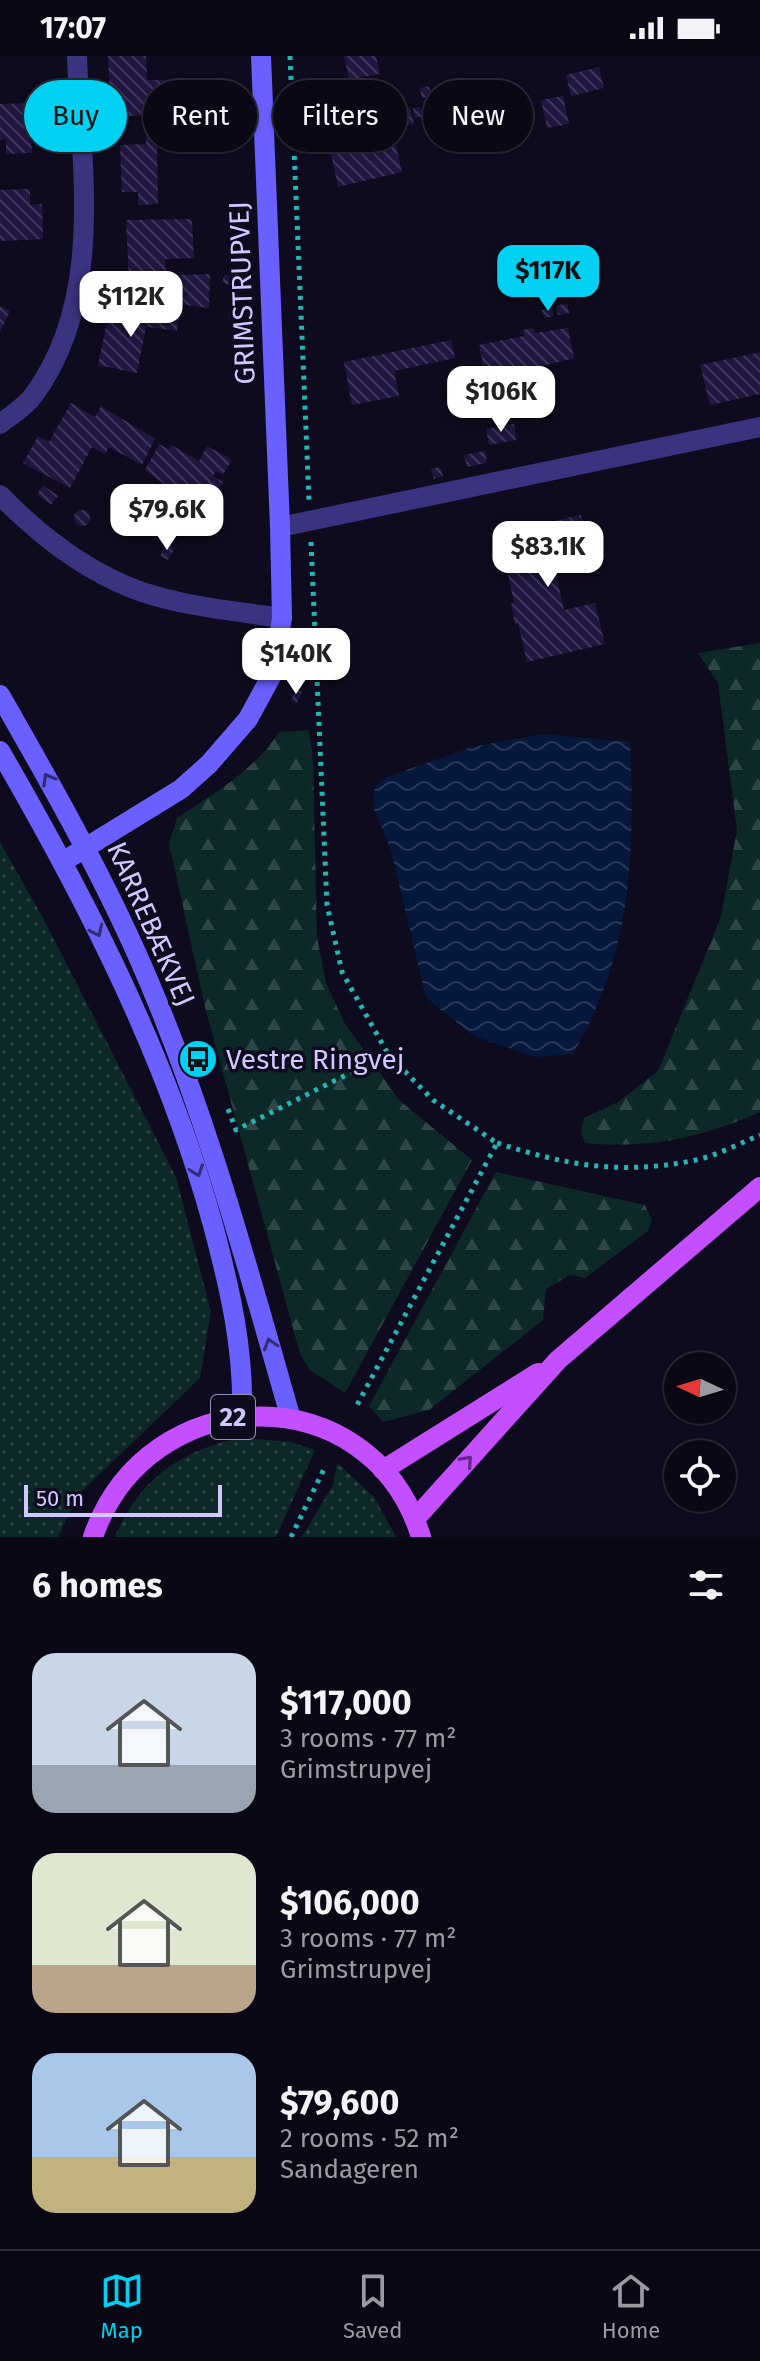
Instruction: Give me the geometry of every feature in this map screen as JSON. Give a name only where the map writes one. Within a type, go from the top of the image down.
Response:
[{"type":"main road","name":"22","points":[[383,1470],[558,1360],[760,1187]]},
{"type":"main road","name":"22","points":[[93,1537],[100,1516],[119,1485],[143,1458],[173,1437],[207,1422],[242,1416],[291,1419],[325,1429],[356,1447],[383,1470],[402,1493],[418,1528],[558,1360]]},
{"type":"street","points":[[0,424],[32,398],[69,332],[84,250],[77,56]]},
{"type":"street","name":"GRIMSTRUPVEJ","points":[[64,861],[181,789],[209,764],[248,719],[273,673],[282,618],[261,56]]},
{"type":"street","points":[[280,527],[760,427]]},
{"type":"street","points":[[0,495],[76,559],[141,592],[200,606],[282,618]]},
{"type":"street","name":"KARREBÆKVEJ","points":[[0,695],[87,847],[137,955],[181,1066],[218,1172],[291,1419]]},
{"type":"street","name":"KARREBÆKVEJ","points":[[0,751],[64,861],[163,1074],[200,1179],[234,1305],[243,1370],[242,1416]]},
{"type":"path","points":[[290,56],[327,905],[342,972],[388,1054],[433,1100],[497,1143],[555,1161],[609,1170],[693,1161],[760,1135]]},
{"type":"path","points":[[228,1109],[236,1130],[388,1054]]},
{"type":"path","points":[[356,1407],[497,1143]]},
{"type":"path","points":[[291,1537],[324,1469]]},
{"type":"green space","points":[[760,643],[760,1112],[717,1129],[674,1140],[631,1144],[585,1143],[581,1132],[584,1118],[618,1102],[658,1071],[721,917],[737,830],[718,683],[698,653]]},
{"type":"green space","points":[[309,730],[313,760],[317,937],[326,983],[344,1022],[399,1100],[472,1160],[345,1393],[310,1370],[300,1354],[205,1007],[169,843],[177,818],[246,770],[279,732]]},
{"type":"green space","points":[[0,842],[43,918],[176,1177],[211,1312],[200,1378],[78,1495],[58,1537],[0,1537]]},
{"type":"green space","points":[[496,1172],[645,1205],[652,1220],[648,1231],[585,1278],[570,1275],[546,1289],[543,1320],[429,1410],[383,1422],[369,1406]]},
{"type":"green space","points":[[241,1438],[291,1442],[315,1450],[276,1537],[115,1537],[136,1499],[164,1470],[200,1450]]},
{"type":"green space","points":[[337,1463],[374,1497],[396,1537],[302,1537],[333,1485]]},
{"type":"water","points":[[543,734],[630,742],[632,824],[626,902],[608,978],[593,1016],[573,1054],[535,1057],[474,1036],[426,998],[391,850],[373,807],[375,787],[387,777],[472,747]]},
{"type":"building","points":[[108,56],[146,56],[143,115],[127,116],[127,80],[109,80]]},
{"type":"building","points":[[344,56],[376,56],[380,74],[349,80]]},
{"type":"building","points":[[599,67],[604,88],[571,96],[566,75]]},
{"type":"building","points":[[563,96],[569,124],[547,128],[541,100]]},
{"type":"building","points":[[24,103],[24,152],[32,153],[6,154],[6,139],[0,140],[0,104]]},
{"type":"building","points":[[410,107],[414,124],[407,126],[407,108]]},
{"type":"building","points":[[420,107],[422,117],[415,118],[413,108]]},
{"type":"building","points":[[143,144],[143,152],[157,152],[158,204],[138,205],[138,192],[122,192],[120,152],[127,152],[127,145]]},
{"type":"building","points":[[331,152],[397,152],[402,172],[338,187]]},
{"type":"building","points":[[30,189],[30,205],[42,204],[43,239],[0,241],[0,190]]},
{"type":"building","points":[[192,219],[194,258],[165,259],[166,279],[129,281],[126,220]]},
{"type":"building","points":[[210,274],[209,308],[176,304],[175,275]]},
{"type":"building","points":[[225,274],[235,279],[231,286],[222,282]]},
{"type":"building","points":[[166,292],[166,307],[142,302],[142,293]]},
{"type":"building","points":[[567,303],[569,313],[558,315],[556,306]]},
{"type":"building","points":[[231,304],[240,306],[238,318],[228,316]]},
{"type":"building","points":[[0,306],[10,311],[0,332]]},
{"type":"building","points":[[552,308],[554,316],[544,318],[542,310]]},
{"type":"building","points":[[134,309],[179,318],[177,331],[146,327],[137,373],[98,365],[108,317],[132,322]]},
{"type":"building","points":[[534,328],[535,333],[568,328],[574,358],[531,369],[531,372],[486,379],[479,345],[524,336],[523,330]]},
{"type":"building","points":[[451,340],[455,358],[394,371],[399,396],[352,405],[344,362]]},
{"type":"building","points":[[760,352],[760,394],[710,405],[700,365]]},
{"type":"building","points":[[71,403],[95,417],[101,406],[155,439],[142,465],[109,447],[105,454],[92,447],[70,488],[23,463],[38,436],[49,442]]},
{"type":"building","points":[[514,424],[516,440],[489,445],[486,429]]},
{"type":"building","points":[[159,444],[169,449],[171,445],[199,461],[207,446],[232,460],[223,475],[216,471],[213,476],[223,482],[211,503],[201,498],[198,503],[187,497],[180,510],[157,497],[164,484],[145,470]]},
{"type":"building","points":[[485,451],[487,463],[467,467],[464,455]]},
{"type":"building","points":[[440,467],[443,476],[434,479],[431,469]]},
{"type":"building","points":[[43,485],[58,496],[51,505],[37,494]]},
{"type":"building","points":[[82,510],[88,512],[88,524],[82,526],[76,524],[74,518],[76,512]]},
{"type":"building","points":[[581,515],[591,557],[554,565],[564,610],[595,603],[605,644],[527,662],[518,623],[515,624],[511,604],[514,603],[499,533]]},
{"type":"building","points":[[167,543],[175,548],[168,560],[160,556]]},
{"type":"building","points":[[295,689],[302,692],[297,703],[291,701]]},
{"type":"place","name":"Vestre Ringvej","points":[[198,1059]]}]
